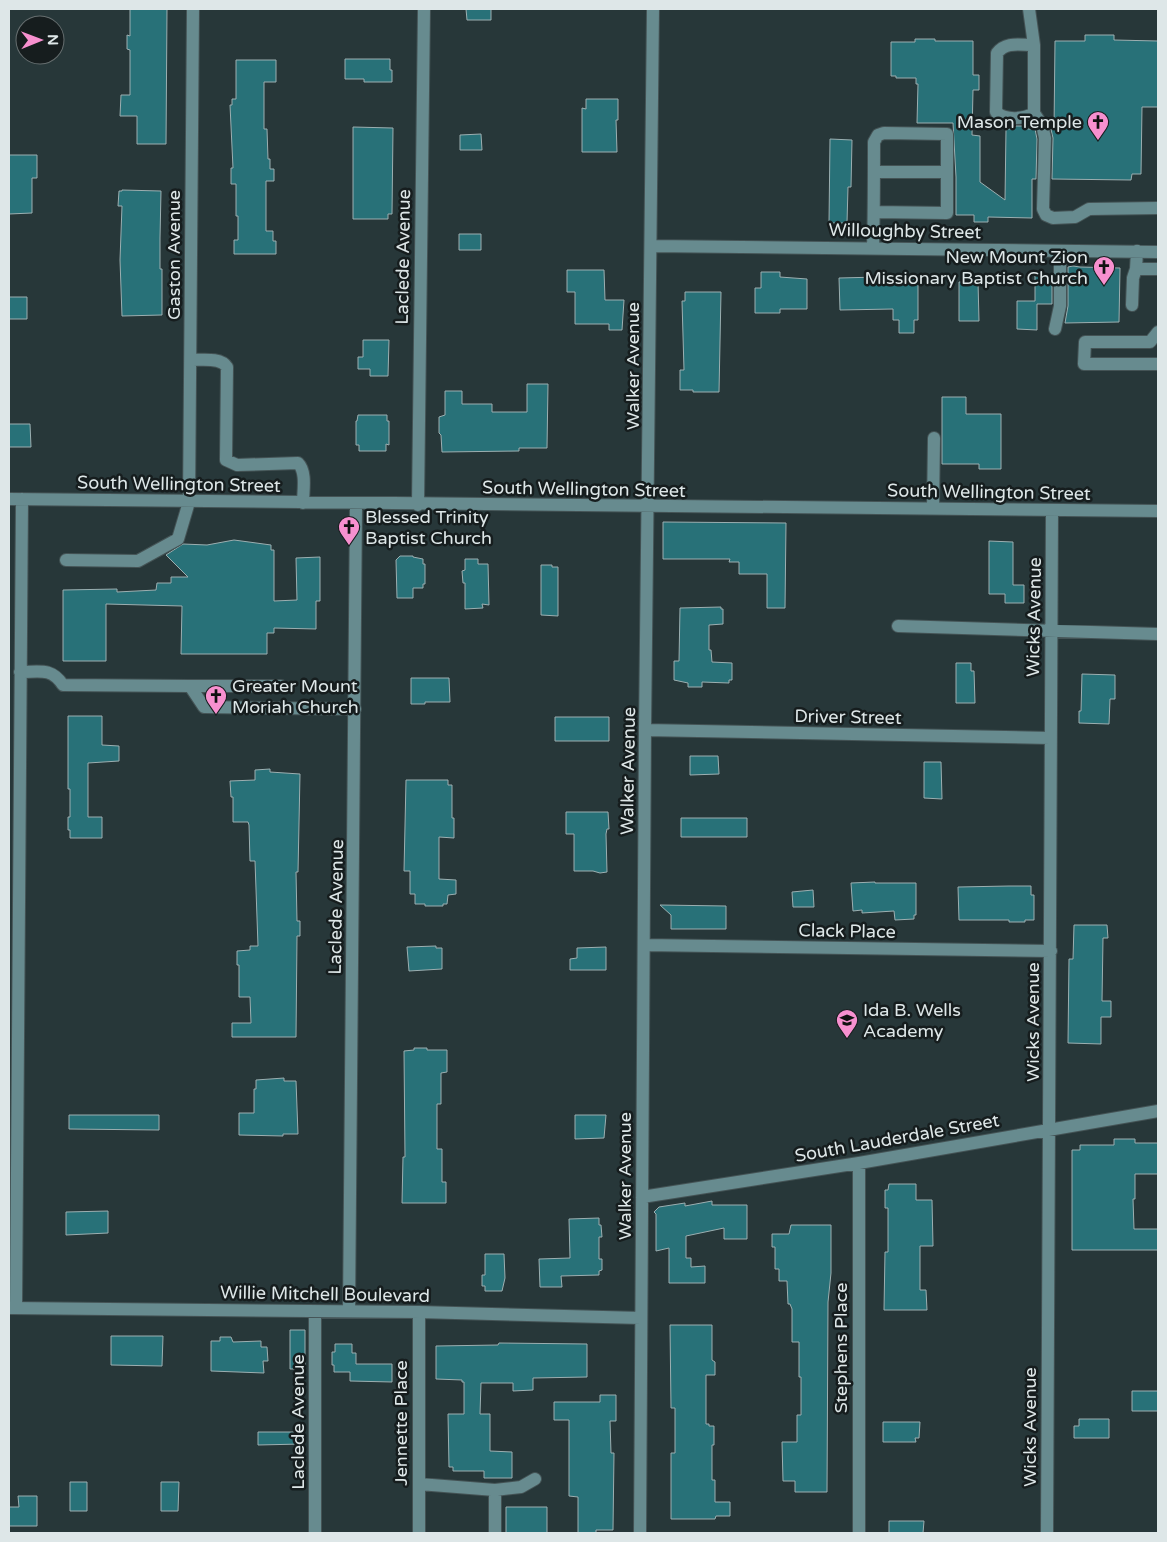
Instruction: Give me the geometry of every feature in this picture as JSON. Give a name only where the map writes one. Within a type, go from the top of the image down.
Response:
[{"type":"street","name":"Gaston Avenue","points":[[66,560],[138,561],[178,539],[189,502],[193,9]]},
{"type":"street","name":"Laclede Avenue","points":[[418,505],[424,9]]},
{"type":"street","name":"Walker Avenue","points":[[640,1533],[645,730],[649,507],[653,9]]},
{"type":"street","points":[[1029,9],[1034,46],[1034,113],[1042,126],[1045,138],[1044,209],[1046,215],[1053,218],[1075,217],[1089,209],[1158,208]]},
{"type":"street","points":[[1034,46],[1011,44],[1001,48],[997,53],[996,112],[1001,117],[1026,118],[1034,113]]},
{"type":"street","points":[[874,212],[948,213],[946,134],[884,133],[878,135],[874,142],[874,172],[874,212],[874,248]]},
{"type":"street","points":[[874,172],[947,172]]},
{"type":"street","name":"Willoughby Street","points":[[651,246],[1158,252]]},
{"type":"street","points":[[1055,329],[1060,306],[1060,251]]},
{"type":"street","points":[[1132,305],[1133,278],[1136,269],[1137,252]]},
{"type":"street","points":[[1136,269],[1158,269]]},
{"type":"street","points":[[1154,337],[1085,342],[1084,364],[1158,364]]},
{"type":"street","points":[[191,360],[220,361],[225,363],[227,367],[226,460],[237,465],[298,463],[302,466],[303,473],[303,503]]},
{"type":"street","points":[[933,509],[934,438]]},
{"type":"street","points":[[12,1308],[14,760],[20,672],[15,500]]},
{"type":"street","name":"South Wellington Street","points":[[15,500],[1158,512]]},
{"type":"street","name":"Laclede Avenue","points":[[349,1311],[356,504]]},
{"type":"street","name":"Wicks Avenue","points":[[1047,1533],[1052,510]]},
{"type":"street","points":[[898,626],[1158,634]]},
{"type":"street","points":[[20,672],[51,672],[63,685],[281,686]]},
{"type":"street","points":[[190,686],[204,707],[355,709]]},
{"type":"street","name":"Driver Street","points":[[645,730],[1050,738]]},
{"type":"street","name":"Clack Place","points":[[644,945],[1050,951]]},
{"type":"street","name":"South Lauderdale Street","points":[[642,1197],[859,1163],[1158,1111]]},
{"type":"street","name":"Stephens Place","points":[[859,1163],[859,1533]]},
{"type":"street","name":"Willie Mitchell Boulevard","points":[[12,1308],[419,1312],[641,1318]]},
{"type":"street","name":"Laclede Avenue","points":[[315,1312],[315,1533]]},
{"type":"street","name":"Jennette Place","points":[[419,1312],[419,1533]]},
{"type":"street","points":[[419,1484],[495,1490],[521,1487],[535,1479]]},
{"type":"street","points":[[495,1490],[495,1533]]},
{"type":"building","points":[[130,9],[167,9],[166,144],[137,144],[137,116],[120,116],[121,95],[130,95],[130,50],[127,49],[127,35],[130,36]]},
{"type":"building","points":[[466,9],[491,9],[491,20],[467,20]]},
{"type":"building","name":"Mason Temple","points":[[1085,35],[1114,35],[1114,40],[1158,41],[1158,107],[1142,107],[1141,174],[1132,174],[1131,180],[1052,179],[1053,138],[1051,129],[1054,129],[1055,41],[1085,41]]},
{"type":"building","points":[[915,39],[973,41],[973,75],[979,75],[979,90],[973,90],[972,135],[980,136],[980,182],[1005,200],[1006,129],[1022,126],[1028,129],[1035,129],[1037,139],[1036,179],[1032,179],[1032,218],[988,217],[988,222],[974,222],[974,215],[956,215],[953,123],[917,123],[918,84],[916,84],[916,78],[896,78],[896,76],[891,76],[891,42],[915,42]]},
{"type":"building","points":[[345,59],[390,59],[392,82],[364,82],[364,79],[345,79]]},
{"type":"building","points":[[236,60],[276,60],[276,82],[264,82],[264,129],[267,129],[270,169],[274,169],[274,181],[266,181],[266,231],[273,231],[273,241],[276,241],[276,254],[234,254],[234,240],[238,240],[238,216],[236,216],[236,184],[231,184],[231,168],[233,168],[230,105],[232,105],[232,99],[236,99]]},
{"type":"building","points":[[586,99],[618,99],[618,120],[616,120],[617,152],[582,152],[582,108],[586,109]]},
{"type":"building","points":[[353,127],[393,128],[392,214],[388,214],[388,219],[353,219]]},
{"type":"building","points":[[481,134],[482,150],[460,150],[460,135]]},
{"type":"building","points":[[830,139],[852,140],[851,187],[848,187],[847,223],[829,223]]},
{"type":"building","points":[[9,155],[37,155],[37,178],[32,178],[32,213],[9,214]]},
{"type":"building","points":[[119,191],[161,191],[160,269],[162,269],[162,315],[122,316],[120,260],[122,206],[118,206]]},
{"type":"building","points":[[459,234],[481,234],[481,250],[459,250]]},
{"type":"building","name":"New Mount Zion Missionary Baptist Church","points":[[1068,267],[1120,268],[1119,322],[1065,323],[1068,306]]},
{"type":"building","points":[[567,270],[604,270],[605,300],[624,300],[622,330],[609,330],[609,324],[575,324],[575,292],[567,292]]},
{"type":"building","points":[[761,272],[780,272],[780,277],[807,279],[807,309],[780,309],[780,313],[755,313],[755,288],[761,288]]},
{"type":"building","points":[[1035,275],[1052,275],[1052,304],[1037,304],[1037,330],[1017,329],[1017,301],[1035,301]]},
{"type":"building","points":[[918,276],[918,320],[914,320],[914,333],[899,333],[899,320],[893,320],[893,309],[840,310],[839,278]]},
{"type":"building","points":[[959,282],[978,282],[979,321],[959,321]]},
{"type":"building","points":[[685,292],[721,292],[719,392],[680,390],[680,370],[684,370],[682,301],[685,301]]},
{"type":"building","points":[[9,297],[27,297],[27,319],[9,319]]},
{"type":"building","points":[[363,340],[389,340],[388,376],[370,376],[370,369],[358,369],[358,357],[363,357]]},
{"type":"building","points":[[527,384],[548,384],[547,448],[519,448],[519,451],[442,452],[439,417],[445,415],[445,391],[462,391],[462,404],[492,404],[492,412],[527,412]]},
{"type":"building","points":[[942,397],[966,397],[966,414],[1001,414],[1001,469],[979,469],[979,464],[942,464]]},
{"type":"building","points":[[358,415],[387,415],[387,421],[389,421],[389,445],[386,444],[386,451],[359,451],[359,445],[356,445],[356,421]]},
{"type":"building","points":[[9,424],[30,424],[31,447],[9,447]]},
{"type":"building","points":[[663,522],[786,523],[785,608],[767,608],[767,574],[739,574],[739,562],[729,562],[730,559],[663,559]]},
{"type":"building","points":[[234,540],[271,545],[271,550],[274,550],[274,601],[297,600],[296,558],[320,557],[320,601],[316,601],[316,629],[274,628],[274,633],[267,633],[267,654],[181,654],[182,606],[106,604],[106,661],[63,661],[63,590],[117,589],[117,592],[156,590],[157,583],[171,583],[171,577],[188,577],[166,555],[183,544],[207,545]]},
{"type":"building","points":[[989,541],[1013,542],[1013,585],[1024,585],[1024,603],[1005,603],[1005,594],[989,594]]},
{"type":"building","points":[[400,556],[413,556],[423,559],[423,564],[425,564],[425,584],[423,584],[423,588],[413,588],[413,598],[397,598],[396,560]]},
{"type":"building","points":[[465,559],[478,559],[478,564],[488,564],[489,605],[482,604],[483,608],[465,609],[465,583],[463,583],[462,571],[465,570]]},
{"type":"building","points":[[541,565],[558,567],[558,616],[541,615]]},
{"type":"building","points":[[721,607],[723,609],[723,624],[709,625],[709,650],[711,650],[712,662],[732,663],[732,680],[729,680],[729,683],[702,682],[702,687],[688,687],[688,683],[674,680],[674,661],[679,661],[680,608]]},
{"type":"building","points":[[956,663],[971,663],[971,671],[974,671],[975,703],[956,703]]},
{"type":"building","points":[[1082,674],[1115,675],[1115,699],[1110,699],[1109,724],[1079,723]]},
{"type":"building","points":[[411,678],[449,678],[450,702],[411,704]]},
{"type":"building","points":[[68,716],[102,716],[102,745],[119,746],[119,761],[88,763],[88,817],[102,817],[102,838],[70,838],[70,830],[68,830],[70,789],[68,789]]},
{"type":"building","points":[[555,717],[609,717],[609,741],[555,741]]},
{"type":"building","points":[[690,756],[718,756],[719,774],[690,775]]},
{"type":"building","points":[[924,762],[941,762],[942,799],[924,798]]},
{"type":"building","points":[[270,769],[270,772],[300,774],[298,872],[296,872],[297,921],[300,921],[300,936],[297,936],[296,1037],[232,1037],[232,1023],[251,1023],[250,997],[239,997],[237,951],[250,950],[250,946],[258,946],[255,861],[250,861],[249,825],[248,822],[233,822],[233,797],[231,797],[230,781],[255,780],[255,770]]},
{"type":"building","points":[[406,780],[448,780],[448,785],[452,785],[454,838],[439,837],[439,879],[456,880],[456,894],[448,895],[447,904],[443,904],[443,906],[415,904],[415,894],[410,894],[410,871],[404,871]]},
{"type":"building","points":[[566,812],[608,812],[609,829],[607,829],[606,834],[607,872],[574,871],[574,834],[566,834]]},
{"type":"building","points":[[681,818],[747,818],[747,837],[681,837]]},
{"type":"building","points":[[851,883],[916,883],[916,915],[914,915],[914,919],[895,920],[894,911],[862,913],[862,910],[853,911]]},
{"type":"building","points":[[1031,886],[1031,895],[1034,895],[1034,920],[1009,922],[1009,920],[959,920],[958,887]]},
{"type":"building","points":[[813,890],[814,907],[793,907],[792,892]]},
{"type":"building","points":[[660,905],[726,906],[726,929],[671,929],[671,915]]},
{"type":"building","points":[[1074,925],[1107,925],[1108,938],[1103,938],[1102,1001],[1111,1001],[1111,1017],[1101,1017],[1101,1044],[1068,1043],[1069,959],[1073,959]]},
{"type":"building","points":[[436,946],[436,948],[442,948],[442,969],[409,971],[407,947]]},
{"type":"building","points":[[606,947],[606,970],[570,970],[570,959],[577,958],[577,948]]},
{"type":"building","points":[[414,1048],[447,1050],[447,1072],[441,1073],[441,1104],[437,1104],[437,1149],[442,1149],[442,1182],[446,1182],[446,1203],[402,1203],[403,1157],[405,1157],[404,1051],[414,1050]]},
{"type":"building","points":[[284,1078],[284,1081],[296,1081],[298,1134],[283,1134],[283,1136],[239,1135],[239,1113],[254,1113],[256,1080]]},
{"type":"building","points":[[69,1115],[159,1115],[159,1130],[69,1129]]},
{"type":"building","points":[[575,1115],[606,1115],[604,1138],[575,1139]]},
{"type":"building","points":[[1114,1139],[1135,1139],[1135,1143],[1158,1143],[1158,1174],[1135,1174],[1135,1199],[1133,1199],[1134,1229],[1158,1229],[1158,1250],[1072,1250],[1072,1150],[1080,1150],[1080,1145],[1114,1145]]},
{"type":"building","points":[[889,1184],[916,1184],[916,1200],[932,1200],[933,1246],[920,1246],[920,1290],[926,1290],[927,1310],[884,1310],[885,1252],[888,1252],[888,1208],[885,1208],[885,1190],[888,1190]]},
{"type":"building","points":[[712,1201],[712,1205],[747,1205],[747,1239],[724,1239],[724,1228],[686,1236],[686,1258],[691,1258],[691,1267],[705,1266],[705,1283],[669,1283],[669,1248],[656,1251],[656,1214],[654,1212],[659,1207],[685,1203],[685,1206]]},
{"type":"building","points":[[108,1211],[108,1233],[66,1235],[66,1212]]},
{"type":"building","points":[[599,1218],[602,1237],[599,1237],[599,1259],[602,1259],[602,1270],[599,1271],[599,1275],[561,1276],[562,1287],[540,1287],[539,1259],[570,1258],[569,1219]]},
{"type":"building","points":[[791,1225],[831,1225],[831,1273],[828,1302],[827,1492],[795,1492],[795,1481],[783,1481],[782,1442],[797,1442],[797,1415],[801,1415],[801,1377],[799,1377],[799,1342],[792,1342],[792,1309],[790,1304],[788,1304],[787,1281],[779,1281],[779,1269],[775,1269],[775,1247],[772,1247],[772,1234],[789,1234]]},
{"type":"building","points":[[485,1254],[504,1254],[505,1278],[502,1291],[485,1291],[485,1286],[482,1286],[482,1275],[485,1275]]},
{"type":"building","points":[[670,1325],[712,1325],[712,1360],[715,1362],[715,1375],[706,1375],[706,1424],[714,1426],[712,1480],[715,1480],[715,1502],[730,1502],[730,1516],[716,1516],[715,1519],[671,1519],[671,1453],[675,1453],[675,1408],[671,1408]]},
{"type":"building","points":[[290,1330],[305,1330],[305,1369],[290,1369]]},
{"type":"building","points":[[111,1336],[163,1336],[162,1366],[111,1365]]},
{"type":"building","points":[[220,1337],[231,1337],[233,1342],[261,1341],[261,1347],[267,1347],[268,1361],[263,1361],[264,1373],[211,1371],[211,1341],[220,1341]]},
{"type":"building","points":[[499,1343],[587,1344],[587,1377],[533,1378],[533,1390],[513,1391],[513,1383],[481,1383],[480,1414],[490,1414],[490,1451],[512,1452],[512,1478],[484,1478],[484,1471],[453,1471],[453,1467],[449,1467],[448,1414],[464,1414],[464,1382],[462,1380],[436,1379],[436,1346],[498,1345]]},
{"type":"building","points":[[335,1344],[352,1344],[352,1353],[356,1353],[356,1364],[392,1364],[392,1382],[350,1381],[350,1372],[334,1372],[332,1352],[335,1352]]},
{"type":"building","points":[[1132,1391],[1158,1391],[1158,1411],[1132,1411]]},
{"type":"building","points":[[600,1395],[616,1395],[616,1421],[610,1421],[611,1453],[614,1453],[613,1530],[596,1530],[596,1533],[578,1533],[578,1497],[569,1496],[569,1420],[554,1420],[554,1402],[600,1402]]},
{"type":"building","points":[[1079,1419],[1109,1419],[1109,1438],[1074,1438],[1074,1426],[1079,1426]]},
{"type":"building","points":[[883,1422],[920,1422],[919,1438],[915,1438],[916,1442],[883,1442]]},
{"type":"building","points":[[258,1432],[302,1432],[302,1444],[258,1445]]},
{"type":"building","points":[[70,1482],[87,1482],[87,1511],[70,1511]]},
{"type":"building","points":[[161,1482],[179,1482],[178,1511],[161,1511]]},
{"type":"building","points":[[18,1496],[37,1496],[37,1526],[9,1526],[9,1507],[19,1507]]},
{"type":"building","points":[[506,1507],[547,1507],[547,1533],[506,1533]]},
{"type":"building","points":[[889,1521],[924,1521],[923,1533],[889,1533]]},
{"type":"place","name":"Mason Temple","points":[[1098,141]]},
{"type":"place","name":"New Mount Zion Missionary Baptist Church","points":[[1104,286]]},
{"type":"place","name":"Blessed Trinity Baptist Church","points":[[349,546]]},
{"type":"place","name":"Greater Mount Moriah Church","points":[[216,715]]},
{"type":"place","name":"Ida B. Wells Academy","points":[[847,1039]]}]
